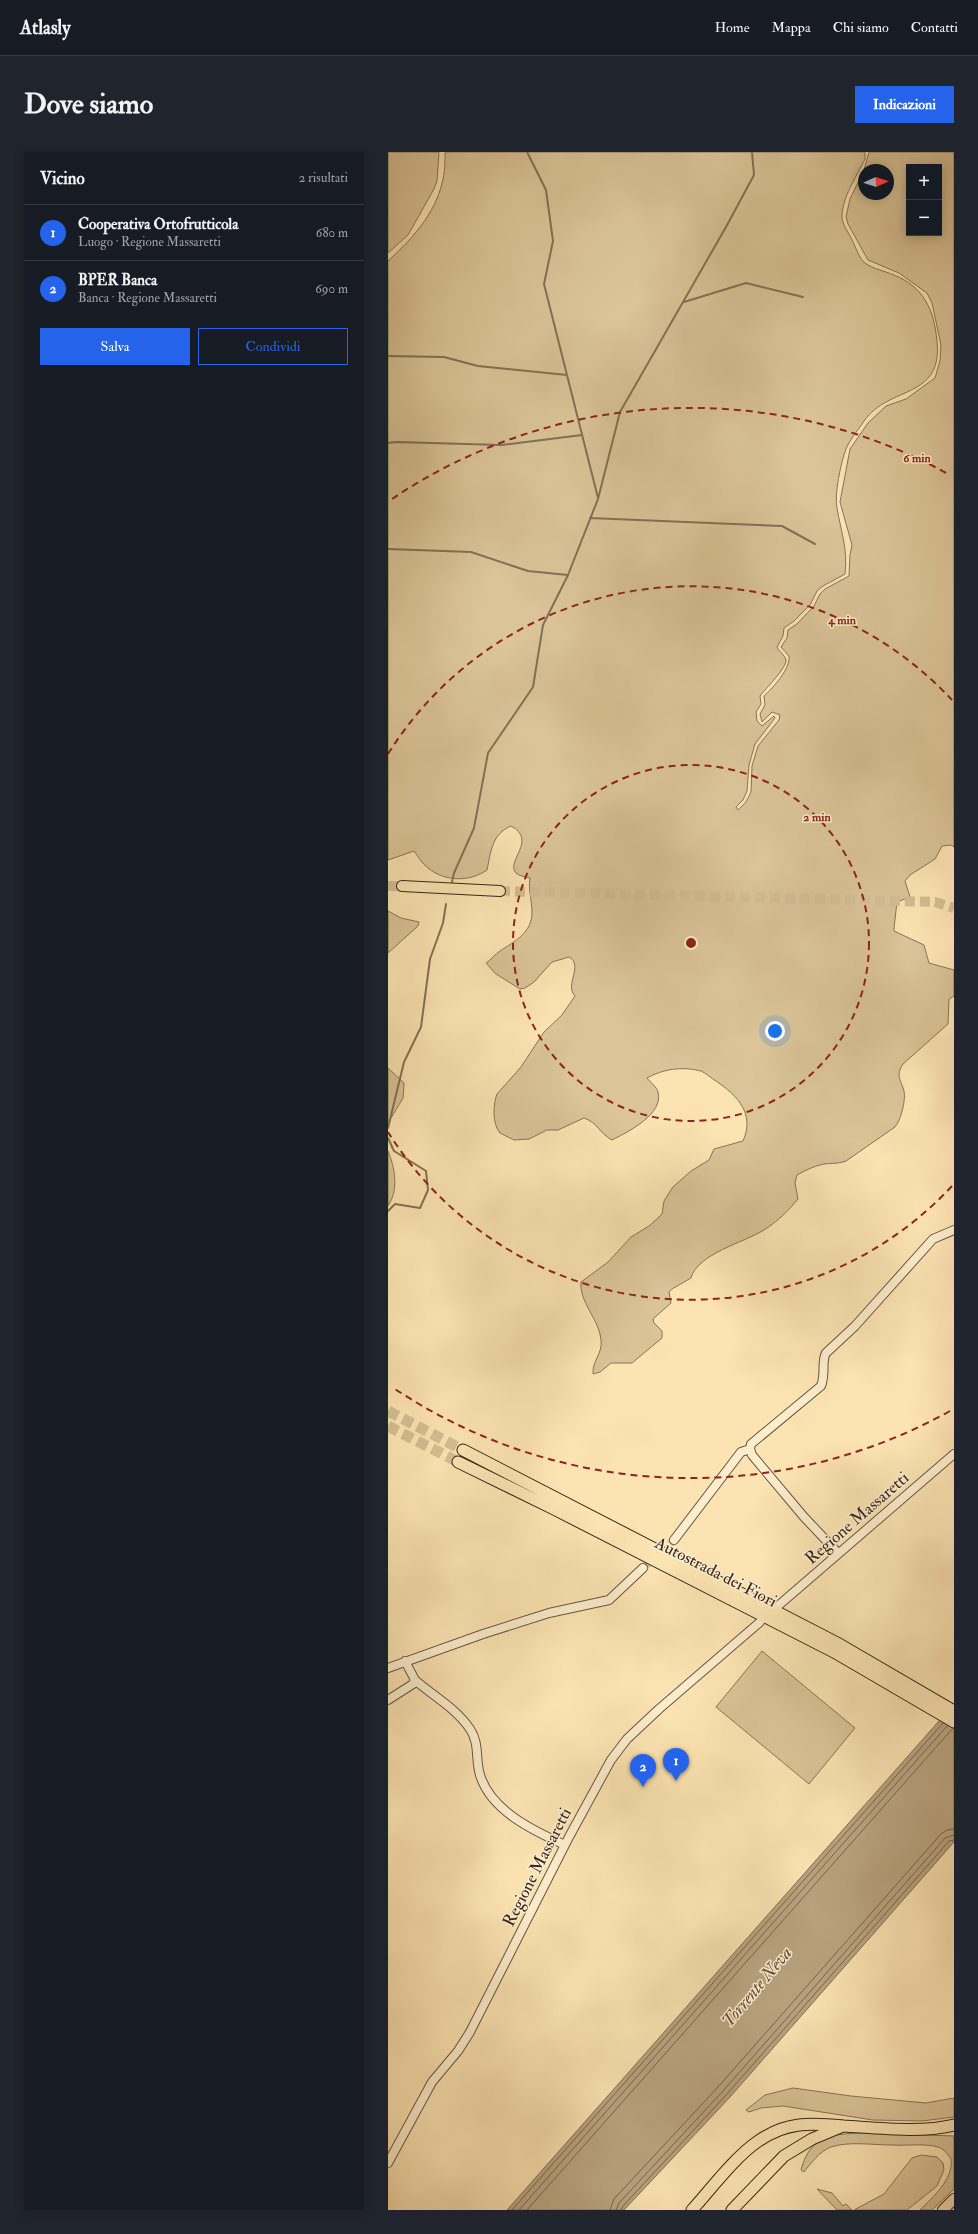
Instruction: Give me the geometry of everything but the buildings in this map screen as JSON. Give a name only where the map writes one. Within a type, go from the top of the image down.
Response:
[{"type":"highway","name":"Autostrada dei Fiori","points":[[463,1450],[954,1710]]},
{"type":"highway","name":"Autostrada dei Fiori","points":[[458,1462],[836,1648],[954,1722]]},
{"type":"highway","points":[[692,2210],[757,2142],[777,2131],[794,2125],[813,2122],[844,2126],[919,2129],[954,2125]]},
{"type":"highway","points":[[732,2210],[784,2156],[812,2139],[844,2126]]},
{"type":"main road","points":[[402,886],[500,890]]},
{"type":"main road","points":[[943,2210],[954,2199]]},
{"type":"street","points":[[838,1553],[804,1517],[752,1455],[750,1449],[751,1444],[821,1386],[825,1377],[823,1358],[826,1353],[855,1326],[933,1239],[954,1230]]},
{"type":"street","points":[[674,1540],[741,1452],[750,1449]]},
{"type":"street","name":"Regione Massaretti","points":[[779,1605],[954,1454]]},
{"type":"street","points":[[388,1668],[549,1613],[609,1600],[643,1568]]},
{"type":"street","name":"Regione Massaretti","points":[[388,2163],[432,2082],[458,2051],[470,2032],[565,1845],[611,1760],[627,1739],[760,1622]]},
{"type":"street","points":[[405,1661],[415,1680],[458,1714],[469,1728],[478,1747],[480,1776],[493,1798],[507,1812],[539,1832],[565,1845]]},
{"type":"street","points":[[388,1700],[413,1684],[415,1680]]},
{"type":"shaded area","points":[[388,152],[439,152],[437,181],[434,189],[408,235],[388,253]]},
{"type":"shaded area","points":[[445,152],[865,152],[865,159],[862,164],[858,164],[858,173],[844,203],[842,218],[844,224],[859,256],[863,261],[872,267],[904,280],[913,286],[926,301],[936,330],[937,360],[932,373],[923,383],[875,410],[864,421],[846,449],[838,478],[836,495],[845,548],[845,574],[817,591],[810,605],[794,621],[784,628],[783,636],[777,647],[786,660],[785,664],[779,674],[760,696],[761,704],[756,712],[757,721],[762,726],[774,716],[775,718],[755,744],[749,765],[747,791],[743,800],[736,807],[738,810],[746,802],[751,792],[752,766],[758,746],[779,720],[780,715],[772,712],[762,722],[760,714],[765,705],[764,696],[784,672],[789,661],[789,656],[781,647],[787,638],[788,630],[797,624],[814,606],[820,594],[825,589],[849,576],[852,545],[840,502],[850,449],[868,423],[886,406],[906,399],[935,378],[940,361],[941,345],[932,303],[927,293],[899,273],[868,260],[848,224],[846,217],[850,199],[858,182],[858,200],[894,200],[894,164],[866,164],[869,152],[954,152],[954,847],[951,845],[942,846],[935,859],[910,875],[905,881],[910,897],[897,902],[894,928],[894,931],[924,945],[929,963],[954,970],[954,996],[949,999],[948,1024],[903,1064],[899,1075],[904,1091],[904,1104],[901,1115],[895,1127],[846,1161],[820,1165],[810,1168],[797,1175],[795,1183],[798,1199],[782,1216],[756,1235],[712,1255],[702,1262],[695,1270],[691,1278],[669,1292],[671,1303],[653,1319],[654,1323],[662,1331],[662,1338],[632,1363],[611,1363],[600,1372],[593,1374],[601,1340],[597,1325],[583,1297],[581,1282],[608,1262],[631,1237],[649,1226],[662,1214],[664,1201],[673,1187],[691,1171],[709,1160],[714,1149],[743,1141],[747,1122],[746,1114],[737,1099],[707,1074],[694,1069],[673,1069],[660,1072],[647,1078],[655,1086],[658,1092],[656,1108],[635,1127],[612,1140],[589,1120],[584,1118],[558,1130],[547,1130],[529,1139],[514,1140],[500,1133],[494,1119],[497,1094],[521,1067],[544,1032],[562,1015],[575,996],[572,991],[572,981],[575,965],[569,957],[552,962],[534,982],[525,988],[520,989],[496,974],[486,963],[498,952],[522,936],[529,926],[531,919],[532,912],[529,887],[530,878],[517,874],[514,868],[514,863],[522,844],[522,838],[519,832],[511,826],[505,829],[496,838],[491,850],[487,870],[473,877],[458,879],[435,873],[422,862],[414,851],[388,860],[388,261],[421,226],[428,216],[439,194],[445,168]]},
{"type":"shaded area","points":[[388,911],[401,918],[419,922],[418,926],[388,953]]},
{"type":"shaded area","points":[[388,1068],[404,1083],[403,1098],[388,1123]]},
{"type":"shaded area","points":[[388,1151],[394,1172],[395,1186],[394,1193],[388,1206]]},
{"type":"shaded area","points":[[762,1651],[855,1728],[809,1784],[716,1707]]},
{"type":"shaded area","points":[[793,2088],[851,2096],[926,2103],[954,2098],[954,2117],[922,2121],[873,2120],[783,2106],[761,2108],[749,2112],[746,2110],[765,2095]]},
{"type":"shaded area","points":[[864,2133],[954,2136],[954,2189],[932,2210],[920,2210],[946,2181],[951,2166],[951,2159],[944,2150],[933,2146],[861,2144],[838,2145],[823,2151],[804,2172],[801,2170],[805,2158],[816,2143],[832,2136]]},
{"type":"shaded area","points":[[921,2155],[937,2157],[943,2163],[944,2170],[937,2186],[907,2210],[854,2210],[884,2194],[912,2158]]},
{"type":"shaded area","points":[[817,2189],[832,2193],[843,2206],[846,2204],[852,2210],[837,2210]]},
{"type":"water","name":"Torrente Neva","points":[[954,1704],[954,1842],[730,2097],[624,2210],[507,2210]]},
{"type":"waterway","points":[[527,152],[546,190],[553,241],[544,284],[598,498]]},
{"type":"waterway","points":[[452,882],[454,873],[474,828],[488,753],[533,687],[543,625],[568,575],[598,499],[620,412],[726,227],[754,175],[752,152]]},
{"type":"waterway","points":[[684,302],[746,283],[803,297]]},
{"type":"waterway","points":[[388,356],[444,357],[478,366],[567,375]]},
{"type":"waterway","points":[[388,443],[501,445],[582,435]]},
{"type":"waterway","points":[[590,518],[782,526],[815,544]]},
{"type":"waterway","points":[[388,549],[471,552],[528,571],[568,575]]},
{"type":"waterway","points":[[388,1128],[404,1062],[421,1027],[430,959],[443,923],[446,904]]},
{"type":"waterway","points":[[388,1138],[394,1151],[426,1171],[428,1190],[420,1208],[395,1204],[388,1211]]},
{"type":"tunnel","points":[[388,886],[402,886]]},
{"type":"tunnel","points":[[500,891],[935,902],[954,908]]},
{"type":"tunnel","points":[[388,1411],[463,1450]]},
{"type":"tunnel","points":[[388,1426],[458,1462]]},
{"type":"tunnel","points":[[643,1568],[674,1540]]},
{"type":"place","name":"Cooperativa Ortofrutticola","points":[[676,1781]]},
{"type":"place","name":"BPER Banca","points":[[643,1787]]}]
